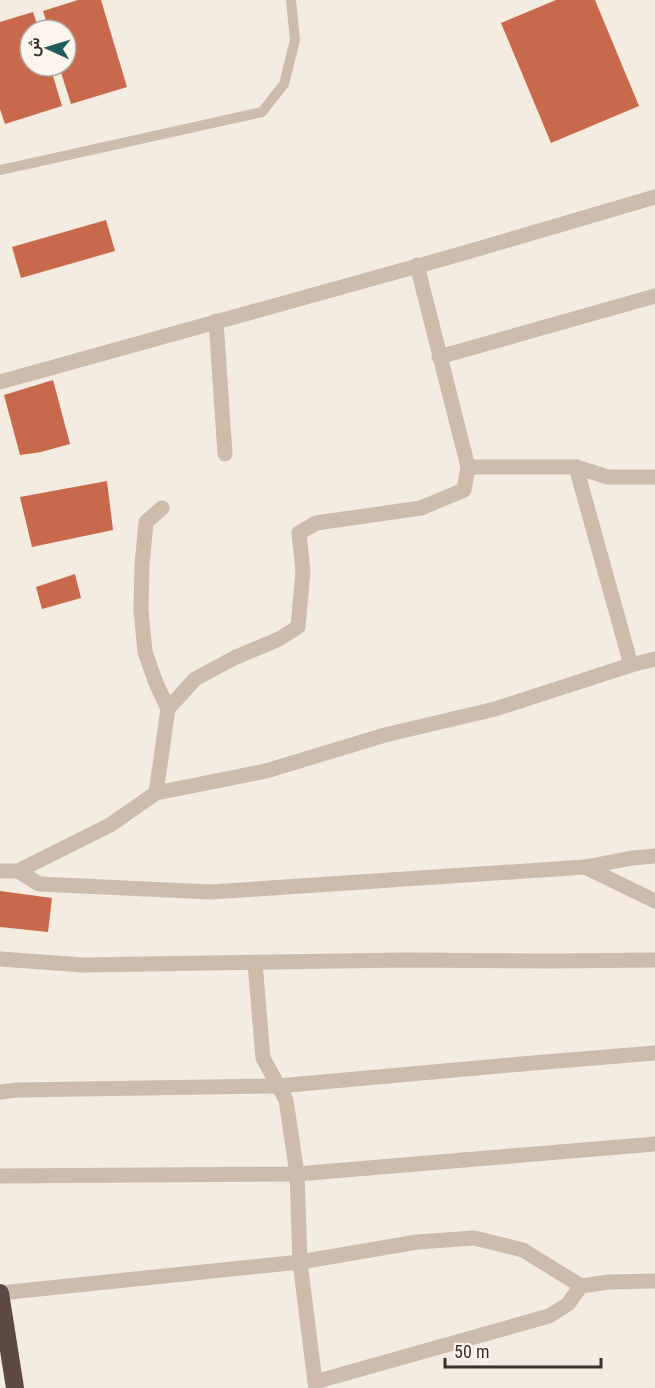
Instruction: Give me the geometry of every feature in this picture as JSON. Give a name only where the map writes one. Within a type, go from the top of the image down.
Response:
[{"type":"highway","points":[[0,1293],[5,1355],[15,1388]]},
{"type":"street","points":[[0,382],[655,197]]},
{"type":"street","points":[[168,709],[195,679],[234,658],[279,639],[298,627],[303,571],[299,533],[316,523],[421,508],[464,490],[468,467],[417,266]]},
{"type":"street","points":[[440,357],[655,296]]},
{"type":"street","points":[[216,321],[225,454]]},
{"type":"street","points":[[468,467],[576,467],[608,477],[655,477]]},
{"type":"street","points":[[576,467],[631,665]]},
{"type":"street","points":[[156,793],[168,709],[145,652],[141,610],[146,522],[162,508]]},
{"type":"street","points":[[0,872],[18,872],[110,825],[156,793],[266,771],[385,735],[495,709],[655,659]]},
{"type":"street","points":[[18,872],[39,884],[211,892],[585,867],[655,856]]},
{"type":"street","points":[[585,867],[655,901]]},
{"type":"street","points":[[0,959],[83,966],[404,960],[550,962],[655,960]]},
{"type":"street","points":[[255,963],[262,1058],[286,1100],[297,1174],[300,1262],[315,1385],[549,1316],[568,1304],[581,1286]]},
{"type":"street","points":[[0,1092],[278,1086],[655,1053]]},
{"type":"street","points":[[0,1176],[297,1174],[655,1144]]},
{"type":"street","points":[[0,1293],[300,1262],[417,1242],[474,1238],[523,1250],[581,1286],[609,1282],[655,1281]]},
{"type":"lane","points":[[0,170],[262,112],[284,84],[295,40],[291,0]]},
{"type":"building","points":[[78,0],[101,0],[127,87],[71,104],[63,78],[78,78],[78,18],[45,18],[43,11]]},
{"type":"building","points":[[556,0],[595,0],[639,106],[551,143],[501,23]]},
{"type":"building","points":[[33,12],[35,18],[18,18],[18,78],[54,78],[62,106],[5,124],[0,109],[0,22]]},
{"type":"building","points":[[106,220],[115,251],[21,278],[12,247]]},
{"type":"building","points":[[53,380],[70,444],[20,455],[4,395]]},
{"type":"building","points":[[107,481],[113,530],[32,547],[20,497]]},
{"type":"building","points":[[75,574],[81,598],[42,609],[36,587]]},
{"type":"building","points":[[0,891],[52,898],[48,932],[0,927]]}]
